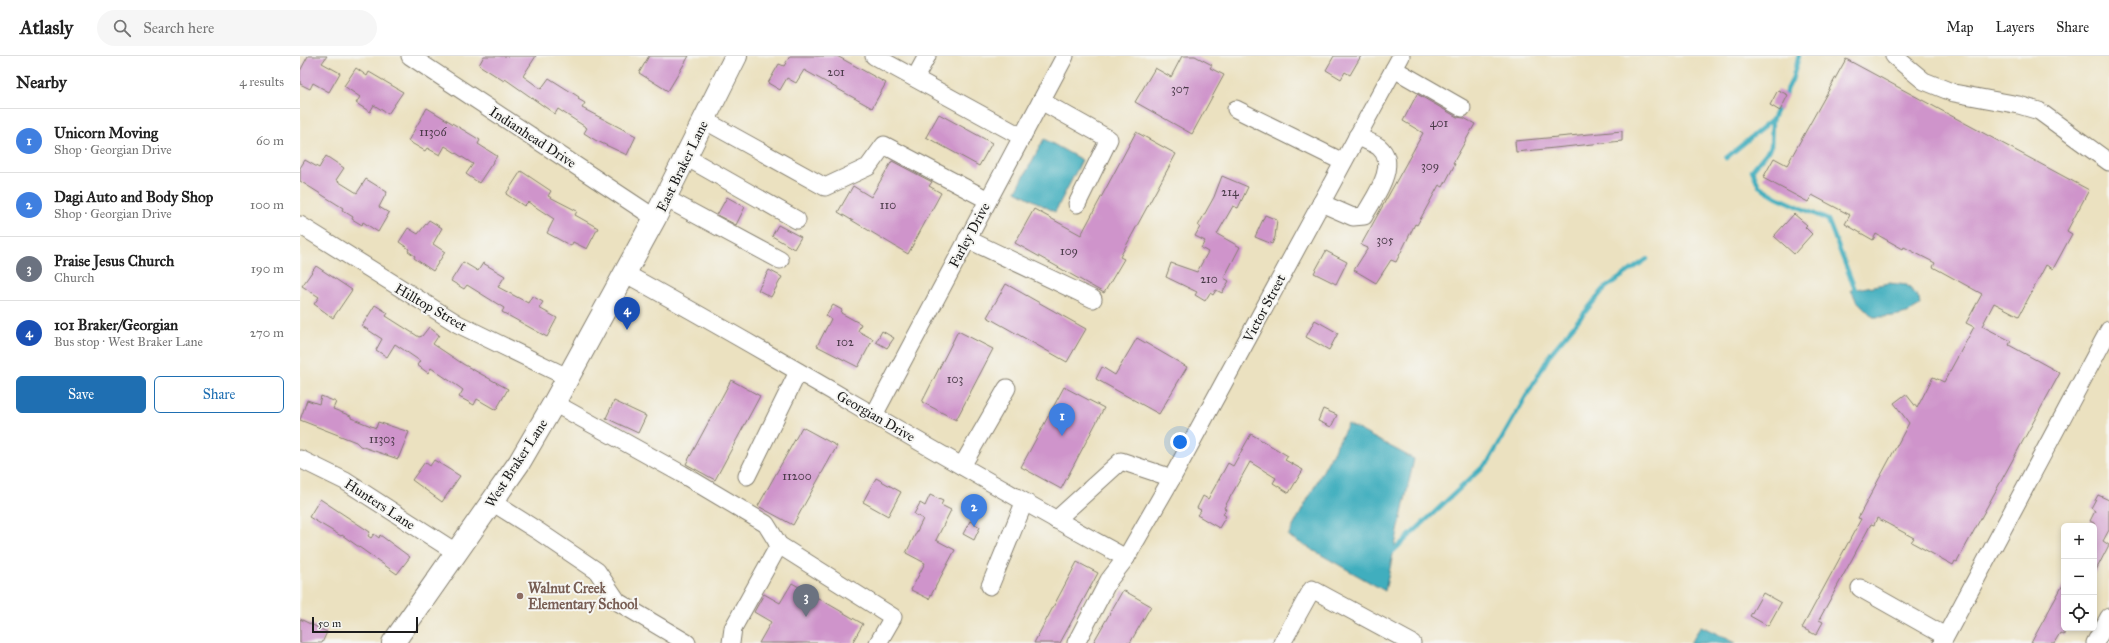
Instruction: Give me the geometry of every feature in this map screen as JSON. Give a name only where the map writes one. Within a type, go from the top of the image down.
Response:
[{"type":"main road","name":"East Braker Lane","points":[[626,274],[736,56]]},
{"type":"main road","name":"West Braker Lane","points":[[393,643],[519,463],[569,378],[626,274]]},
{"type":"street","name":"Indianhead Drive","points":[[410,56],[655,218]]},
{"type":"street","points":[[874,56],[1022,137]]},
{"type":"street","points":[[915,78],[927,56]]},
{"type":"street","name":"Farley Drive","points":[[874,415],[1065,56]]},
{"type":"street","points":[[1894,56],[1924,81],[1954,93],[2019,105],[2039,112],[2109,162]]},
{"type":"street","points":[[1397,62],[1462,108]]},
{"type":"street","name":"Victor Street","points":[[1076,643],[1109,580],[1126,558],[1172,478],[1397,62]]},
{"type":"street","points":[[1041,101],[1109,140],[1077,204]]},
{"type":"street","points":[[1236,109],[1343,162]]},
{"type":"street","points":[[704,120],[825,187],[868,167],[884,144],[988,200]]},
{"type":"street","points":[[1321,203],[1353,217],[1364,216],[1387,173],[1388,160],[1380,148],[1357,136]]},
{"type":"street","points":[[686,157],[797,220]]},
{"type":"street","points":[[665,198],[780,260]]},
{"type":"street","name":"Hilltop Street","points":[[300,225],[458,324],[569,378]]},
{"type":"street","points":[[967,239],[1093,299]]},
{"type":"street","name":"Georgian Drive","points":[[626,274],[874,415],[1024,503],[1126,558]]},
{"type":"street","points":[[1860,588],[1944,640],[2109,330]]},
{"type":"street","points":[[747,476],[798,372]]},
{"type":"street","points":[[962,466],[1007,388]]},
{"type":"street","points":[[554,403],[682,474],[766,524],[779,546],[893,618],[878,643]]},
{"type":"street","name":"Hunters Lane","points":[[300,459],[345,481],[456,553]]},
{"type":"street","points":[[1056,520],[1121,461],[1172,478]]},
{"type":"street","points":[[492,502],[597,571],[618,602],[687,643]]},
{"type":"street","points":[[990,586],[1024,503]]},
{"type":"street","points":[[731,643],[733,628],[779,546]]},
{"type":"street","points":[[1282,643],[1312,589],[1412,643]]},
{"type":"street","points":[[2095,643],[2109,617]]},
{"type":"water","points":[[1044,139],[1082,160],[1055,212],[1016,191]]},
{"type":"water","points":[[1889,283],[1907,285],[1919,298],[1920,306],[1909,312],[1898,315],[1873,317],[1856,300],[1851,290]]},
{"type":"water","points":[[1348,424],[1414,459],[1385,591],[1288,536]]},
{"type":"water","points":[[1701,626],[1736,643],[1690,643]]},
{"type":"building","points":[[308,56],[327,56],[322,63],[340,73],[329,92],[313,83],[310,89],[300,84],[300,71]]},
{"type":"building","points":[[484,56],[536,56],[523,76],[541,89],[549,78],[579,97],[578,99],[585,103],[582,108],[636,136],[627,155],[595,140],[584,133],[587,128],[558,109],[555,114],[505,79],[504,81],[479,65]]},
{"type":"building","points":[[649,56],[689,56],[668,91],[639,73]]},
{"type":"building","points":[[790,56],[837,56],[886,83],[872,108],[804,70],[796,83],[787,78],[780,90],[768,83],[779,64],[784,66]]},
{"type":"building","points":[[1182,56],[1195,56],[1212,65],[1210,68],[1224,75],[1192,134],[1135,102],[1155,68],[1171,77]]},
{"type":"building","points":[[1334,56],[1361,56],[1350,75],[1345,72],[1341,79],[1326,70]]},
{"type":"building","points":[[1846,59],[2089,190],[2067,231],[2072,234],[2053,269],[2046,265],[2019,316],[1994,303],[1982,326],[2011,341],[2009,345],[2060,373],[1957,562],[1955,561],[1953,565],[1911,542],[1914,538],[1877,518],[1874,525],[1871,524],[1819,620],[1823,622],[1816,635],[1802,628],[1861,519],[1858,518],[1909,423],[1894,403],[1906,394],[1917,408],[1933,377],[1944,382],[1974,327],[1966,323],[1982,294],[1933,267],[1935,263],[1904,247],[1903,249],[1876,234],[1873,240],[1845,224],[1850,215],[1812,195],[1808,202],[1763,178],[1774,158],[1787,165]]},
{"type":"building","points":[[356,68],[367,76],[369,72],[403,92],[388,114],[374,105],[370,112],[356,103],[360,97],[344,86]]},
{"type":"building","points":[[1778,90],[1788,95],[1780,111],[1770,105]]},
{"type":"building","points":[[1417,94],[1457,117],[1464,118],[1475,124],[1453,163],[1455,164],[1443,187],[1439,185],[1417,225],[1415,224],[1396,262],[1391,260],[1376,283],[1354,270],[1368,248],[1361,245],[1423,133],[1403,121]]},
{"type":"building","points":[[427,108],[480,140],[478,144],[497,156],[479,183],[466,174],[473,164],[445,146],[440,155],[427,148],[425,151],[408,141]]},
{"type":"building","points":[[939,114],[992,143],[979,166],[926,137]]},
{"type":"building","points":[[1622,131],[1622,141],[1516,152],[1515,141]]},
{"type":"building","points":[[1136,132],[1176,154],[1120,257],[1124,259],[1104,293],[1015,243],[1034,209],[1081,235]]},
{"type":"building","points":[[326,156],[344,168],[336,180],[357,193],[366,179],[387,192],[379,207],[389,213],[378,232],[363,222],[362,225],[352,219],[353,217],[342,210],[343,208],[300,181],[300,168],[305,160],[319,168]]},
{"type":"building","points":[[892,161],[932,182],[929,186],[941,193],[908,254],[838,212],[853,186],[871,197]]},
{"type":"building","points":[[521,171],[551,191],[548,196],[577,211],[575,215],[598,228],[587,249],[573,242],[571,246],[547,233],[554,219],[528,202],[524,206],[506,194]]},
{"type":"building","points":[[1222,176],[1248,187],[1238,208],[1233,206],[1217,234],[1240,247],[1224,278],[1229,281],[1222,293],[1216,290],[1213,295],[1210,293],[1205,301],[1195,295],[1197,292],[1166,277],[1171,263],[1197,272],[1208,252],[1201,248],[1205,241],[1195,236],[1200,227],[1198,226],[1214,197]]},
{"type":"building","points":[[727,197],[745,207],[736,225],[717,215]]},
{"type":"building","points":[[1794,214],[1807,225],[1805,227],[1812,234],[1794,254],[1774,236]]},
{"type":"building","points":[[1265,215],[1277,220],[1275,237],[1272,244],[1255,237]]},
{"type":"building","points":[[429,220],[442,228],[433,244],[445,252],[433,271],[414,258],[415,256],[408,251],[409,249],[399,242],[408,228],[418,234]]},
{"type":"building","points":[[778,225],[801,237],[794,249],[772,236]]},
{"type":"building","points":[[1326,251],[1347,262],[1336,284],[1314,273]]},
{"type":"building","points":[[463,262],[478,271],[483,263],[505,276],[498,287],[528,303],[532,296],[543,302],[539,308],[557,318],[547,337],[502,312],[504,308],[467,285],[464,289],[451,281]]},
{"type":"building","points":[[316,266],[352,290],[333,318],[314,304],[319,297],[302,286]]},
{"type":"building","points":[[769,270],[782,277],[771,297],[758,290]]},
{"type":"building","points":[[1006,284],[1086,329],[1067,362],[987,317]]},
{"type":"building","points":[[375,305],[388,313],[386,316],[419,337],[422,336],[429,327],[439,335],[433,344],[463,364],[508,389],[496,410],[477,399],[474,405],[459,397],[463,390],[431,368],[428,373],[417,365],[420,361],[395,344],[387,357],[376,350],[382,339],[362,326]]},
{"type":"building","points":[[833,305],[842,310],[841,313],[861,324],[858,331],[873,339],[858,367],[817,346],[831,319],[826,316]]},
{"type":"building","points":[[1315,320],[1338,333],[1329,350],[1306,337]]},
{"type":"building","points":[[882,331],[894,338],[887,348],[876,342]]},
{"type":"building","points":[[958,331],[993,349],[956,420],[922,402]]},
{"type":"building","points":[[1137,338],[1187,367],[1159,414],[1096,379],[1102,367],[1115,375]]},
{"type":"building","points":[[731,380],[760,396],[715,480],[686,464]]},
{"type":"building","points":[[1064,387],[1104,408],[1061,489],[1021,467]]},
{"type":"building","points":[[321,396],[336,402],[333,409],[351,416],[351,418],[376,428],[378,422],[409,432],[398,459],[360,446],[356,442],[300,420],[307,400],[319,404]]},
{"type":"building","points":[[614,401],[646,416],[638,433],[606,418]]},
{"type":"building","points":[[1323,409],[1337,415],[1331,427],[1318,421]]},
{"type":"building","points":[[802,427],[837,446],[793,525],[758,506]]},
{"type":"building","points":[[1251,434],[1288,456],[1285,460],[1303,470],[1289,493],[1273,483],[1276,478],[1250,462],[1224,508],[1226,509],[1223,514],[1226,516],[1219,528],[1197,515],[1201,510],[1197,508],[1203,496],[1208,499],[1228,463],[1233,466]]},
{"type":"building","points":[[434,460],[460,476],[442,502],[412,480],[425,462],[430,466]]},
{"type":"building","points":[[876,478],[901,492],[888,516],[863,502]]},
{"type":"building","points":[[930,495],[943,501],[941,505],[951,510],[936,540],[955,550],[929,599],[911,590],[925,563],[906,553],[923,519],[914,514],[920,503],[925,506]]},
{"type":"building","points":[[2098,495],[2109,500],[2109,530],[2103,541],[2109,545],[2097,568],[2097,523],[2090,521],[2095,511],[2091,508]]},
{"type":"building","points":[[320,499],[370,532],[368,536],[371,538],[374,534],[379,538],[380,535],[410,557],[397,574],[342,535],[341,536],[309,517]]},
{"type":"building","points":[[970,521],[980,527],[974,540],[963,534]]},
{"type":"building","points":[[1077,562],[1098,573],[1060,643],[1034,643]]},
{"type":"building","points":[[792,583],[863,624],[852,643],[759,643],[771,622],[754,612],[764,594],[780,603]]},
{"type":"building","points":[[2061,588],[2061,631],[2064,631],[2064,635],[2060,633],[2054,643],[2031,643]]},
{"type":"building","points":[[1123,590],[1151,606],[1130,643],[1093,643]]},
{"type":"building","points":[[1763,593],[1781,603],[1768,626],[1750,616]]},
{"type":"building","points":[[300,619],[327,632],[322,643],[300,643]]},
{"type":"waterway","points":[[1783,98],[1792,80],[1799,56]]},
{"type":"waterway","points":[[1726,158],[1772,120],[1779,105]]},
{"type":"waterway","points":[[1772,120],[1771,147],[1752,170],[1759,186],[1777,197],[1828,220],[1856,292]]},
{"type":"waterway","points":[[1390,554],[1489,461],[1551,353],[1605,288],[1647,259]]},
{"type":"place","name":"101 Braker/Georgian","points":[[627,330]]},
{"type":"place","name":"Unicorn Moving","points":[[1062,436]]},
{"type":"place","name":"Dagi Auto and Body Shop","points":[[974,527]]},
{"type":"place","name":"Walnut Creek Elementary School","points":[[520,596]]},
{"type":"place","name":"Praise Jesus Church","points":[[806,617]]}]
